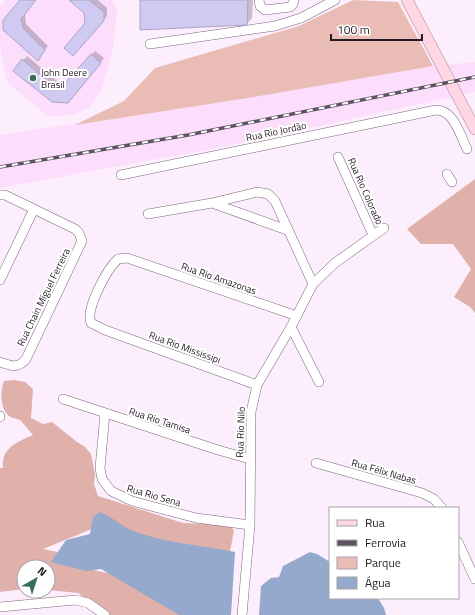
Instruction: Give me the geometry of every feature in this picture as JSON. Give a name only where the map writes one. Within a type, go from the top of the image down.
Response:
[{"type":"main road","points":[[407,0],[475,129]]},
{"type":"street","points":[[259,0],[260,6],[263,10],[290,7],[294,0]]},
{"type":"street","points":[[150,44],[275,26],[301,18],[335,0]]},
{"type":"street","points":[[274,9],[275,26]]},
{"type":"street","name":"Rua Rio Jordão","points":[[121,175],[436,110],[445,111],[451,116],[467,149]]},
{"type":"street","name":"Rua Rio Colorado","points":[[338,157],[373,235]]},
{"type":"street","points":[[446,174],[452,182]]},
{"type":"street","points":[[148,214],[212,203],[249,193],[257,192],[268,194],[275,201],[313,284]]},
{"type":"street","points":[[0,195],[5,195],[34,210],[0,280]]},
{"type":"street","points":[[212,203],[287,230]]},
{"type":"street","name":"Rua Chain Miguel Ferreira","points":[[0,362],[9,366],[19,365],[26,359],[82,241],[81,236],[75,229],[34,210]]},
{"type":"street","name":"Rua Rio Nilo","points":[[242,615],[250,525],[251,412],[257,385],[291,327],[313,284],[335,263],[384,228]]},
{"type":"street","name":"Rua Rio Mississipi","points":[[134,260],[122,258],[112,263],[90,309],[91,323],[105,330],[257,385]]},
{"type":"street","name":"Rua Rio Amazonas","points":[[134,260],[297,316]]},
{"type":"street","points":[[291,327],[319,382]]},
{"type":"street","name":"Rua Rio Tamisa","points":[[64,399],[250,459]]},
{"type":"street","name":"Rua Rio Sena","points":[[105,413],[100,468],[102,479],[111,491],[132,501],[196,518],[250,525]]},
{"type":"street","name":"Rua Félix Nabas","points":[[316,463],[422,493],[434,499],[441,507]]},
{"type":"street","points":[[459,544],[475,579]]},
{"type":"street","points":[[0,607],[75,600],[88,603],[106,615]]},
{"type":"shaded area","points":[[6,0],[112,0],[117,8],[113,49],[101,92],[89,107],[73,115],[47,116],[7,82],[0,45],[0,6]]},
{"type":"shaded area","points":[[475,62],[475,92],[222,147],[0,188],[0,135],[254,97],[433,66]]},
{"type":"shaded area","points":[[475,179],[475,313],[470,307],[454,297],[471,269],[453,244],[421,244],[407,229]]},
{"type":"shaded area","points":[[14,380],[25,382],[33,389],[31,418],[43,424],[52,422],[85,447],[91,454],[95,474],[94,484],[98,496],[183,523],[229,525],[234,530],[230,552],[200,561],[99,526],[43,549],[62,553],[75,566],[112,574],[181,615],[106,615],[78,593],[56,591],[56,559],[16,559],[16,590],[0,592],[0,468],[3,468],[5,455],[11,447],[21,440],[33,435],[21,421],[12,418],[6,413],[2,404],[1,395],[4,381]]},
{"type":"green space","points":[[353,0],[398,2],[433,66],[254,97],[75,125],[124,101],[155,68],[299,26]]},
{"type":"water","points":[[100,512],[129,529],[155,538],[235,552],[231,615],[179,615],[101,569],[86,571],[56,563],[56,559],[53,559],[66,540],[90,534],[93,517]]},
{"type":"water","points":[[310,552],[317,554],[329,561],[329,599],[379,599],[386,615],[259,615],[261,586],[271,578],[279,577],[283,566]]},
{"type":"building","name":"John Deere Brasil","points":[[20,0],[36,0],[21,19],[23,28],[45,50],[38,61],[3,30],[3,20]]},
{"type":"building","name":"John Deere Brasil","points":[[69,0],[89,0],[104,12],[104,21],[73,56],[64,48],[85,23],[84,13]]},
{"type":"building","points":[[140,0],[248,0],[247,25],[140,30]]},
{"type":"building","name":"John Deere Brasil","points":[[91,54],[101,63],[68,103],[52,102],[13,71],[22,59],[52,85],[63,85]]},
{"type":"railway","points":[[0,167],[188,135],[475,77]]},
{"type":"place","name":"John Deere Brasil","points":[[33,78]]}]
